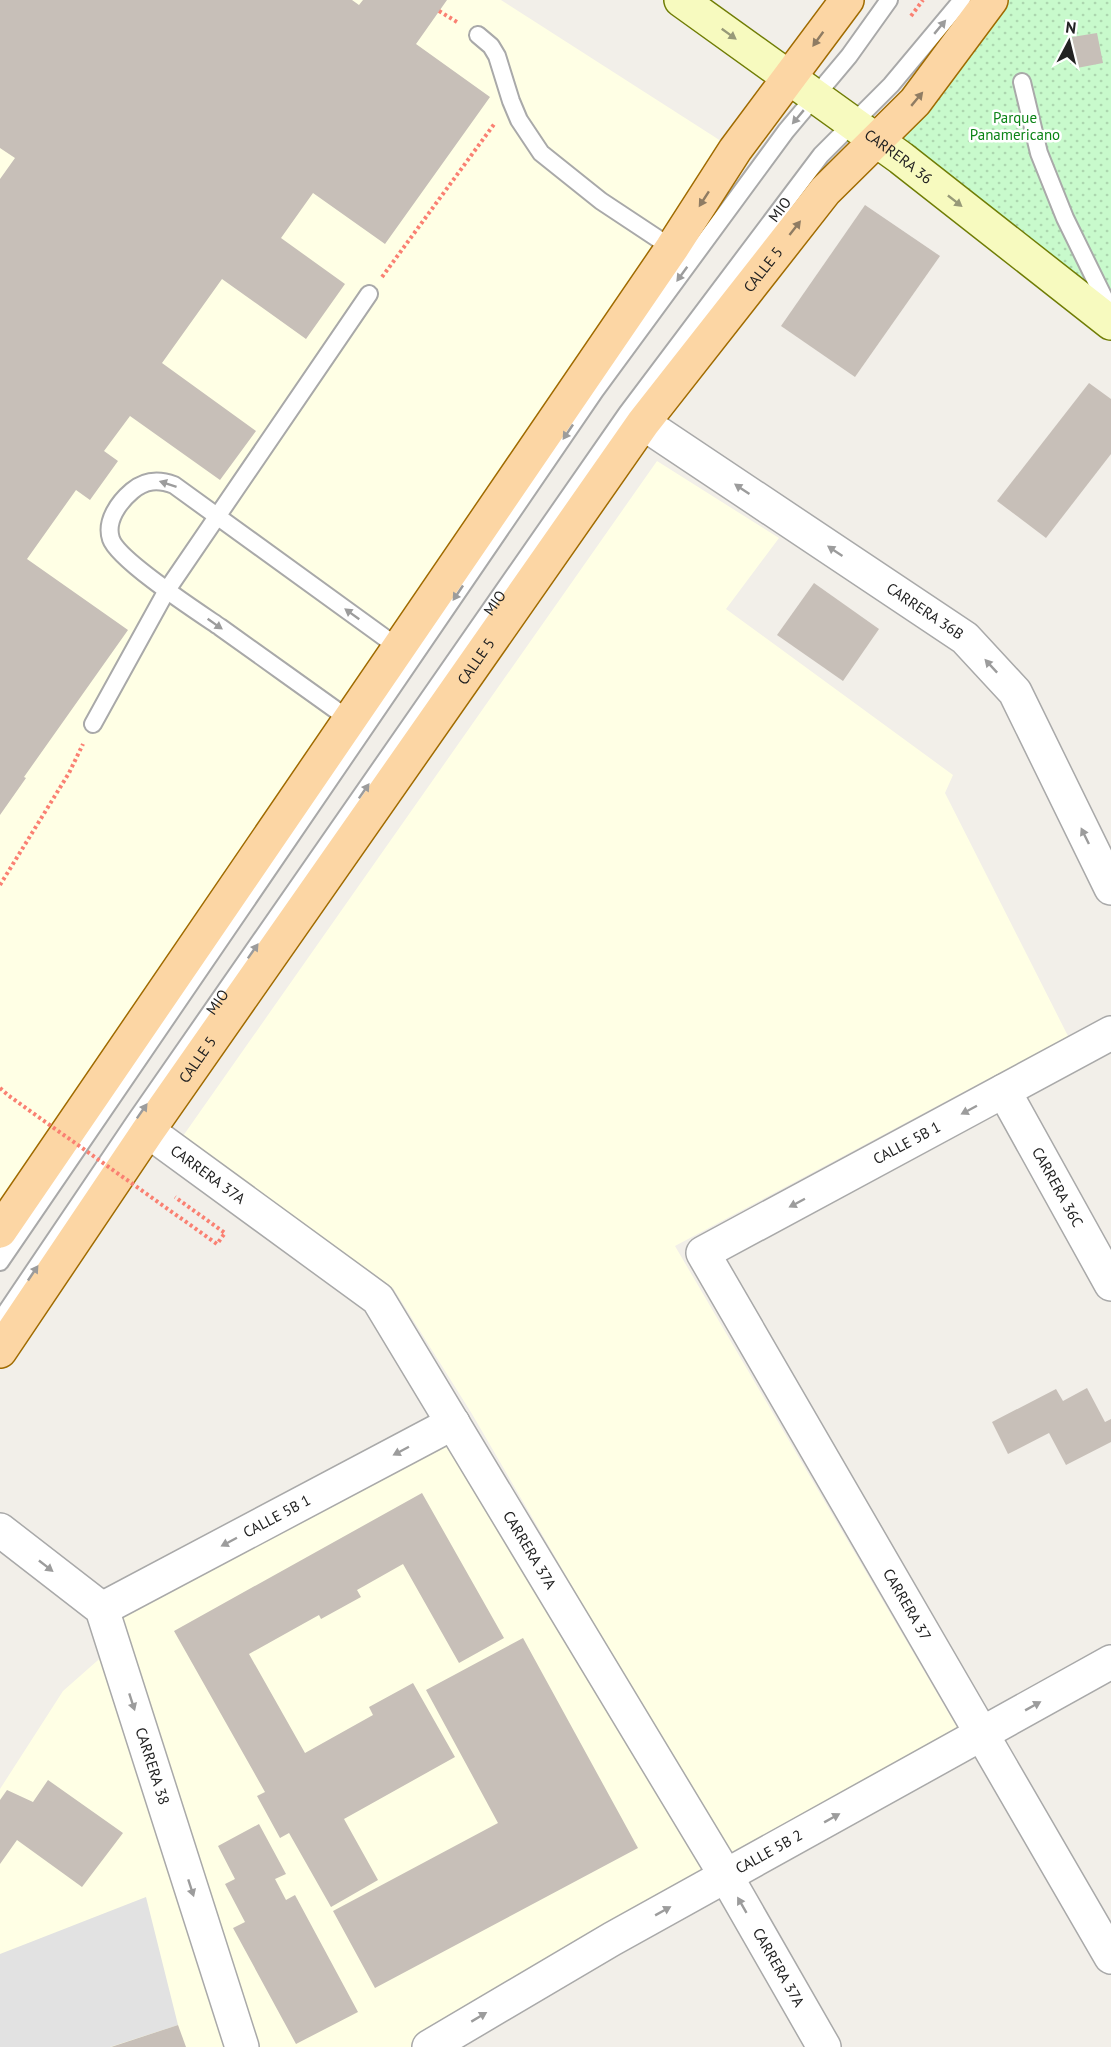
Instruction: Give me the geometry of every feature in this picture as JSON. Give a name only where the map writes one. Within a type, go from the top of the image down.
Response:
[{"type":"main road","points":[[0,1231],[672,248],[735,150],[802,87],[847,0]]},
{"type":"main road","name":"CALLE 5","points":[[0,1351],[148,1131],[643,423],[825,191],[864,131],[915,102],[991,0]]},
{"type":"street","name":"CARRERA 36","points":[[681,0],[864,131],[1111,323]]},
{"type":"street","name":"CARRERA 36B","points":[[643,423],[965,638],[1015,692],[1111,888]]},
{"type":"street","name":"CALLE 5B 1","points":[[703,1253],[1111,1033]]},
{"type":"street","name":"CARRERA 36C","points":[[1004,1091],[1111,1284]]},
{"type":"street","name":"CARRERA 37A","points":[[148,1131],[378,1299],[726,1876],[824,2047]]},
{"type":"street","name":"CARRERA 37","points":[[703,1253],[1111,1957]]},
{"type":"street","name":"CALLE 5B 1","points":[[102,1608],[453,1423]]},
{"type":"street","points":[[0,1530],[102,1608]]},
{"type":"street","name":"CARRERA 38","points":[[102,1608],[242,2047]]},
{"type":"street","name":"CALLE 5B 2","points":[[429,2047],[612,1939],[1111,1662]]},
{"type":"lane","points":[[0,1262],[595,391],[786,131],[802,87],[849,56],[889,0]]},
{"type":"lane","name":"MIO","points":[[0,1321],[135,1121],[627,413],[822,155],[864,131],[891,86],[962,0]]},
{"type":"lane","points":[[478,35],[491,46],[497,56],[519,120],[541,153],[602,201],[672,248]]},
{"type":"lane","points":[[1022,82],[1039,153],[1065,218],[1111,312]]},
{"type":"lane","points":[[93,724],[167,590],[369,294]]},
{"type":"lane","points":[[350,720],[167,590],[122,555],[110,537],[113,514],[131,492],[141,484],[154,481],[174,485],[399,648]]},
{"type":"path","points":[[369,294],[511,101]]},
{"type":"path","points":[[0,885],[69,773],[93,724]]},
{"type":"path","points":[[0,1088],[218,1244],[225,1233],[175,1197]]},
{"type":"shaded area","points":[[0,0],[501,0],[735,150],[0,1231]]},
{"type":"shaded area","points":[[657,461],[779,538],[726,609],[953,775],[945,793],[1069,1038],[995,1075],[675,1246],[958,1729],[728,1854],[472,1414],[393,1288],[183,1136]]},
{"type":"shaded area","points":[[453,1423],[726,1876],[429,2047],[0,2047],[0,1789],[63,1691],[114,1646],[102,1609]]},
{"type":"shaded area","points":[[146,1897],[178,2025],[110,2047],[0,2047],[0,1954]]},
{"type":"green space","name":"Parque Panamericano","points":[[991,0],[1111,0],[1111,323],[876,140]]},
{"type":"building","points":[[0,0],[352,0],[359,5],[363,0],[447,0],[416,44],[490,97],[385,244],[313,193],[281,238],[345,284],[306,339],[222,279],[162,363],[256,431],[220,480],[130,416],[104,451],[118,461],[90,500],[76,490],[27,559],[128,630],[24,777],[26,778],[0,815],[0,179],[15,158],[0,148]]},
{"type":"building","points":[[1097,33],[1103,63],[1077,68],[1072,37]]},
{"type":"building","points":[[865,205],[940,256],[855,377],[781,326]]},
{"type":"building","points":[[1089,383],[1111,399],[1111,454],[1046,538],[997,501]]},
{"type":"building","points":[[814,583],[879,629],[843,681],[777,635]]},
{"type":"building","points":[[1087,1388],[1105,1422],[1111,1419],[1111,1442],[1066,1465],[1049,1433],[1008,1454],[992,1422],[1056,1389],[1063,1401]]},
{"type":"building","points":[[422,1493],[504,1638],[459,1663],[403,1564],[357,1590],[361,1597],[321,1619],[319,1615],[249,1654],[305,1753],[373,1715],[369,1707],[413,1683],[455,1757],[344,1819],[378,1880],[331,1907],[289,1833],[280,1838],[257,1796],[265,1792],[174,1631]]},
{"type":"building","points":[[523,1638],[638,1848],[375,1988],[333,1911],[498,1823],[426,1690]]},
{"type":"building","points":[[48,1780],[123,1833],[82,1887],[17,1840],[0,1864],[0,1800],[7,1790],[33,1802]]},
{"type":"building","points":[[259,1824],[286,1874],[275,1879],[286,1900],[295,1895],[358,2012],[296,2044],[233,1928],[245,1922],[225,1884],[235,1879],[218,1846]]},
{"type":"building","points":[[178,2025],[186,2047],[111,2047]]}]
